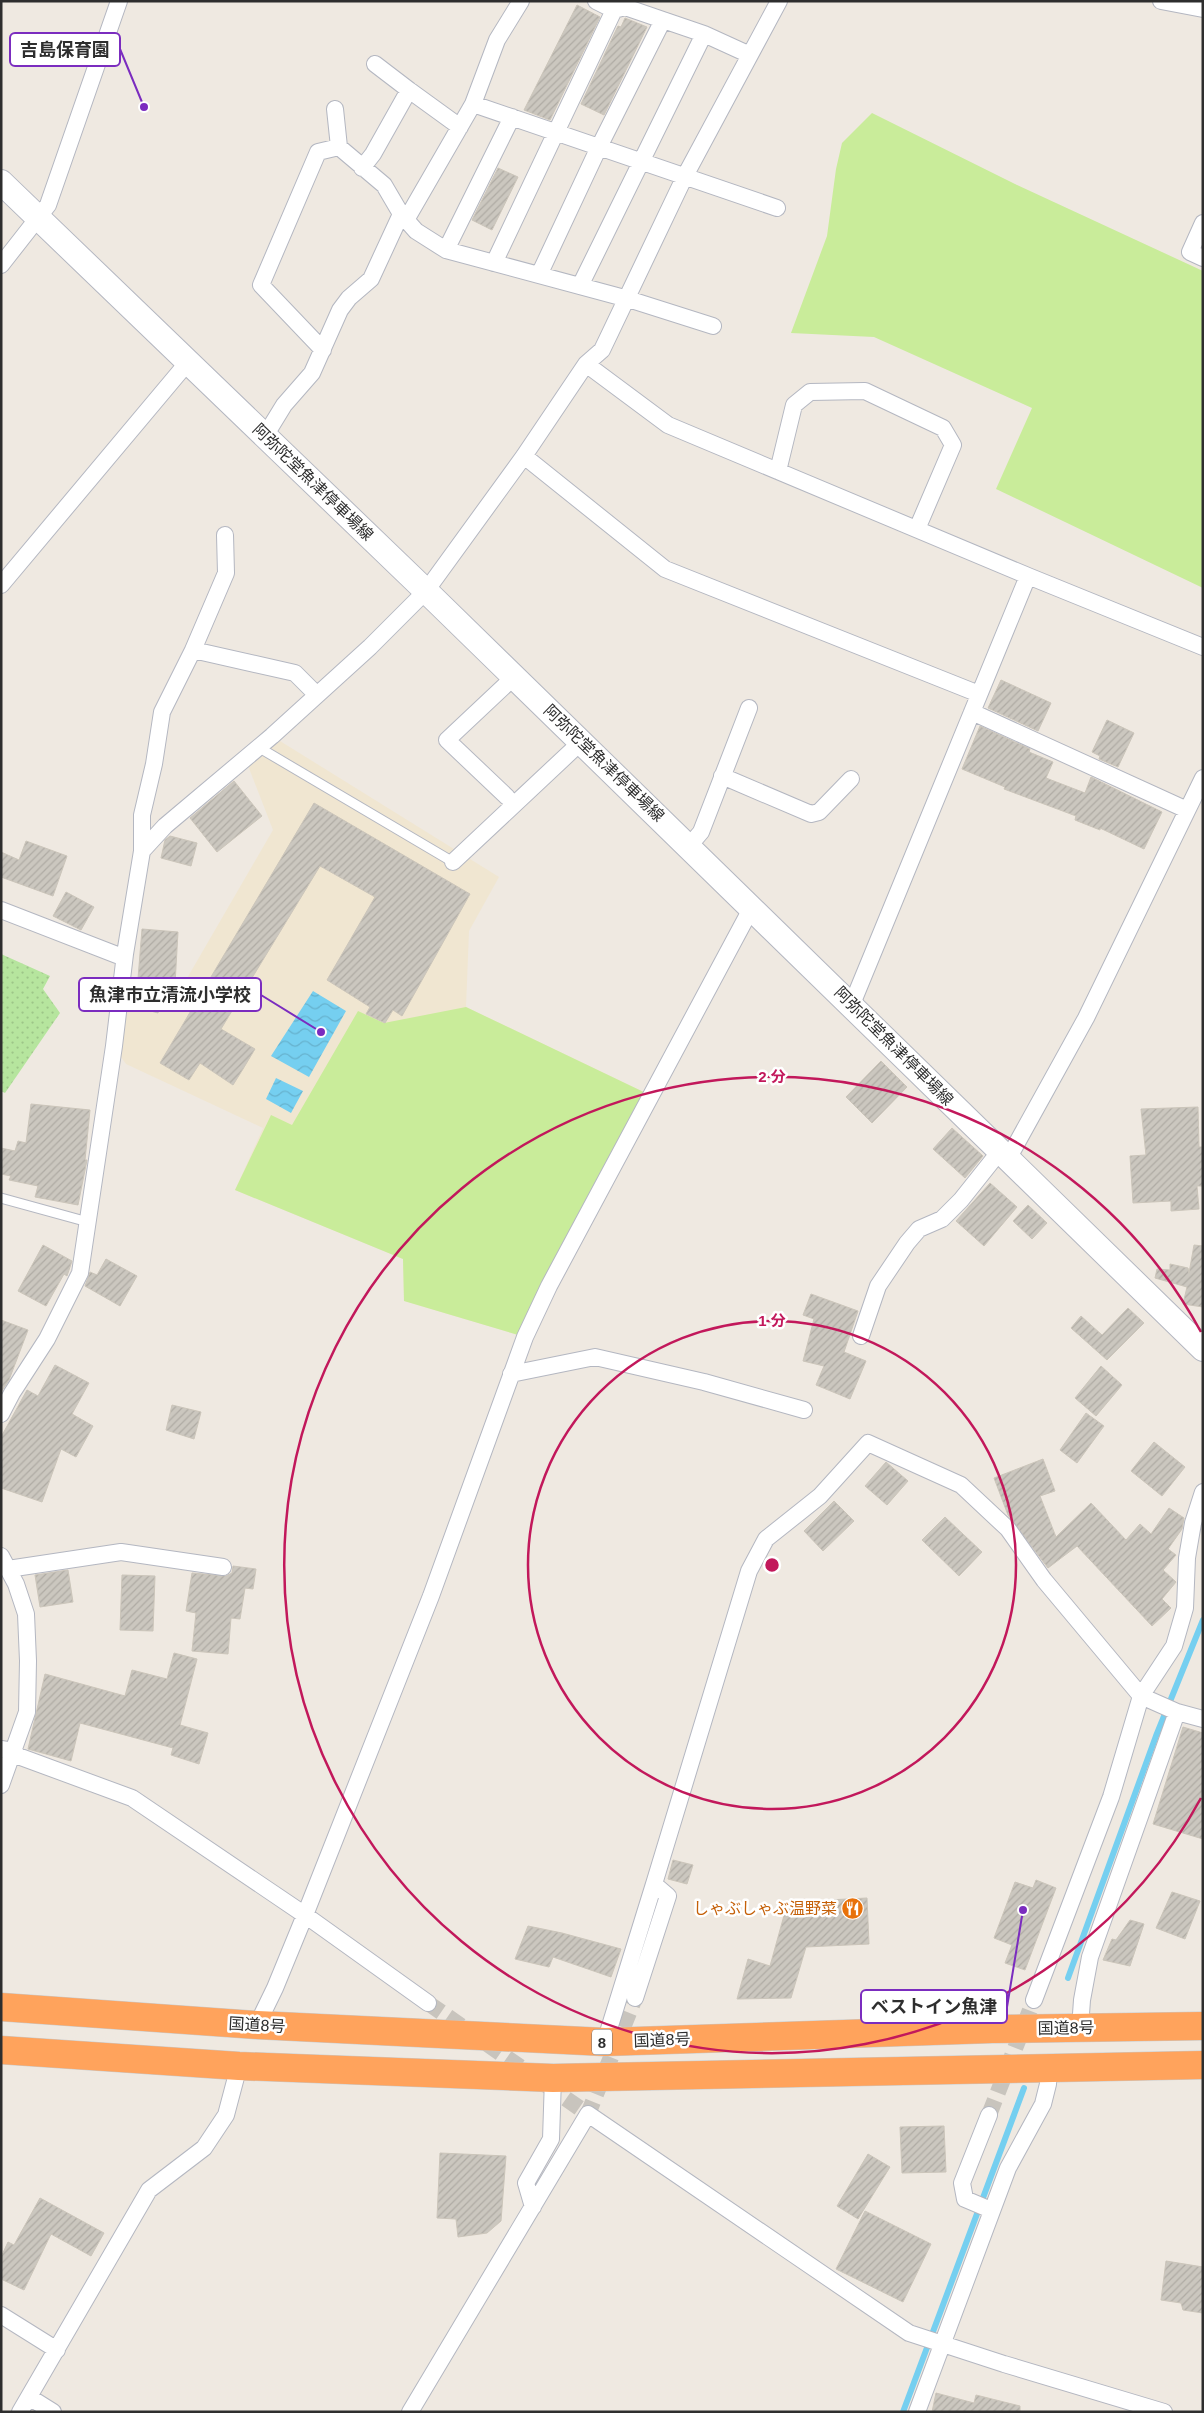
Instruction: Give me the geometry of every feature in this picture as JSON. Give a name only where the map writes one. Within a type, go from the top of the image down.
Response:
[{"type":"highway","name":"国道8号","points":[[1,2007],[257,2025],[605,2042],[1203,2026]]},
{"type":"highway","name":"8","points":[[1,2050],[239,2066],[553,2078],[1203,2065]]},
{"type":"main road","name":"阿弥陀堂魚津停車場線","points":[[1,182],[852,1004],[1203,1349]]},
{"type":"street","points":[[1,265],[48,205],[118,1]]},
{"type":"street","points":[[265,436],[284,405],[312,373],[340,310],[348,298],[371,279],[403,217],[473,104],[497,40],[521,1]]},
{"type":"street","points":[[596,1],[622,6],[704,34],[750,55]]},
{"type":"street","points":[[142,851],[165,826],[317,695],[426,591],[524,456],[586,364],[602,350],[685,176],[779,1]]},
{"type":"street","points":[[1161,1],[1203,9]]},
{"type":"street","points":[[494,263],[556,132],[622,6]]},
{"type":"street","points":[[539,275],[599,147],[663,20]]},
{"type":"street","points":[[580,286],[704,34]]},
{"type":"street","points":[[375,64],[460,127]]},
{"type":"street","points":[[362,168],[373,154],[409,90]]},
{"type":"street","points":[[473,104],[777,208]]},
{"type":"street","points":[[335,109],[339,147],[384,185],[403,217],[416,231],[446,250],[628,298],[713,326]]},
{"type":"street","points":[[446,250],[512,117]]},
{"type":"street","points":[[323,350],[261,285],[318,152],[339,147]]},
{"type":"street","points":[[1203,223],[1190,252],[1203,258]]},
{"type":"street","points":[[1,585],[188,362]]},
{"type":"street","points":[[586,364],[668,425],[1203,647]]},
{"type":"street","points":[[778,471],[794,405],[810,392],[865,391],[943,428],[953,445],[917,529]]},
{"type":"street","points":[[524,456],[665,569],[979,694]]},
{"type":"street","points":[[1,1414],[12,1393],[47,1339],[80,1273],[125,954],[142,851],[142,814],[154,764],[162,712],[193,650],[226,573],[225,535]]},
{"type":"street","points":[[852,1004],[1028,576]]},
{"type":"street","points":[[193,650],[295,673],[317,695]]},
{"type":"street","points":[[507,797],[447,740],[514,677]]},
{"type":"street","points":[[689,846],[701,832],[749,708]]},
{"type":"street","points":[[972,712],[1187,810]]},
{"type":"street","points":[[453,862],[582,742]]},
{"type":"street","points":[[722,776],[811,814],[819,812],[851,779]]},
{"type":"street","points":[[861,1336],[878,1286],[907,1243],[919,1229],[942,1219],[1004,1155],[1086,1018],[1203,778]]},
{"type":"street","points":[[257,2025],[306,1915],[431,1596],[525,1337],[549,1286],[752,908]]},
{"type":"street","points":[[1,910],[117,955],[125,954]]},
{"type":"street","points":[[511,1374],[595,1357],[704,1382],[804,1410]]},
{"type":"street","points":[[605,2042],[749,1571],[766,1539],[820,1496],[868,1442],[961,1485],[1008,1529],[1044,1580],[1141,1696],[1177,1712],[1203,1719]]},
{"type":"street","points":[[1034,2000],[1111,1797],[1141,1696],[1174,1646],[1185,1608],[1187,1558],[1193,1523],[1203,1492]]},
{"type":"street","points":[[1,1785],[7,1750],[27,1712],[28,1661],[26,1614],[16,1584],[5,1562],[121,1552],[224,1567]]},
{"type":"street","points":[[1080,2028],[1082,2000],[1090,1957],[1177,1712]]},
{"type":"street","points":[[7,1750],[18,1756],[132,1798],[306,1915],[428,2003]]},
{"type":"street","points":[[635,1998],[668,1896],[654,1884]]},
{"type":"street","points":[[20,2412],[149,2190],[204,2148],[226,2115],[239,2066]]},
{"type":"street","points":[[917,2412],[944,2344],[991,2210],[1008,2168],[1043,2104],[1048,2084],[1049,2068]]},
{"type":"street","points":[[532,2207],[526,2183],[550,2138],[553,2078]]},
{"type":"street","points":[[410,2412],[588,2114],[909,2333],[1164,2412]]},
{"type":"street","points":[[989,2115],[962,2183],[965,2199],[991,2210]]},
{"type":"street","points":[[1,2315],[57,2350]]},
{"type":"street","points":[[29,2397],[53,2412]]},
{"type":"lane","points":[[258,747],[453,862]]},
{"type":"lane","points":[[1,1198],[88,1222]]},
{"type":"shaded area","points":[[272,736],[499,877],[469,931],[466,1007],[652,1096],[525,1337],[404,1301],[403,1259],[235,1190],[263,1128],[126,1064],[121,1057],[129,987],[175,999],[273,830],[247,763]]},
{"type":"green space","points":[[872,113],[1015,184],[1203,271],[1203,588],[996,489],[1032,408],[874,337],[791,333],[827,236],[836,169],[842,143]]},
{"type":"green space","points":[[1,954],[50,976],[43,989],[60,1013],[5,1093],[1,1091]]},
{"type":"green space","points":[[466,1007],[652,1096],[525,1337],[404,1301],[403,1259],[235,1190],[271,1115],[292,1125],[358,1011],[384,1023]]},
{"type":"water","points":[[313,991],[346,1011],[309,1077],[271,1056]]},
{"type":"water","points":[[276,1078],[303,1091],[291,1113],[266,1099]]},
{"type":"building","points":[[577,5],[600,17],[550,120],[524,110]]},
{"type":"building","points":[[625,18],[647,27],[604,115],[581,104],[618,26],[621,27]]},
{"type":"building","points":[[498,168],[518,177],[492,230],[472,220]]},
{"type":"building","points":[[1001,680],[1051,703],[1038,731],[988,708]]},
{"type":"building","points":[[1107,720],[1134,733],[1118,767],[1099,759],[1100,756],[1092,752]]},
{"type":"building","points":[[980,726],[1030,749],[1029,752],[1053,762],[1046,778],[1085,793],[1091,777],[1162,812],[1144,849],[1100,828],[1100,830],[1075,820],[1076,816],[1004,789],[1005,787],[962,769]]},
{"type":"building","points":[[234,781],[262,816],[217,852],[190,818]]},
{"type":"building","points":[[314,803],[470,894],[402,1016],[393,1010],[385,1023],[366,1014],[370,1007],[327,980],[375,897],[320,866],[221,1029],[255,1049],[243,1069],[233,1085],[200,1063],[189,1080],[160,1063]]},
{"type":"building","points":[[170,836],[197,843],[191,866],[161,858],[165,840]]},
{"type":"building","points":[[26,841],[67,856],[53,896],[1,877],[1,852],[19,860]]},
{"type":"building","points":[[66,892],[94,907],[81,930],[53,916]]},
{"type":"building","points":[[142,929],[178,932],[175,984],[167,983],[158,1013],[129,1005],[132,989],[137,991]]},
{"type":"building","points":[[881,1061],[907,1087],[872,1123],[846,1097]]},
{"type":"building","points":[[31,1104],[90,1110],[85,1160],[87,1160],[78,1205],[35,1197],[38,1186],[9,1180],[11,1176],[1,1174],[1,1148],[15,1151],[18,1141],[26,1143]]},
{"type":"building","points":[[1198,1107],[1199,1147],[1203,1147],[1203,1186],[1197,1186],[1199,1209],[1171,1211],[1171,1201],[1133,1203],[1130,1156],[1146,1155],[1141,1109]]},
{"type":"building","points":[[952,1128],[983,1156],[965,1178],[933,1149]]},
{"type":"building","points":[[990,1183],[1017,1207],[984,1246],[956,1221]]},
{"type":"building","points":[[1028,1205],[1047,1223],[1032,1239],[1013,1221]]},
{"type":"building","points":[[43,1245],[72,1261],[67,1276],[64,1274],[46,1306],[18,1291]]},
{"type":"building","points":[[1194,1245],[1203,1246],[1203,1307],[1183,1304],[1187,1287],[1155,1278],[1157,1269],[1170,1270],[1170,1264],[1188,1268],[1189,1273]]},
{"type":"building","points":[[106,1259],[137,1276],[120,1306],[85,1286],[90,1272],[97,1275]]},
{"type":"building","points":[[811,1294],[858,1311],[844,1352],[866,1361],[850,1399],[816,1385],[824,1366],[803,1361],[814,1319],[803,1315]]},
{"type":"building","points":[[1128,1308],[1144,1323],[1107,1360],[1071,1328],[1081,1316],[1102,1335]]},
{"type":"building","points":[[1,1320],[28,1330],[9,1380],[1,1392]]},
{"type":"building","points":[[55,1365],[89,1383],[72,1414],[93,1426],[76,1457],[61,1449],[42,1502],[1,1488],[1,1437],[27,1390],[38,1396]]},
{"type":"building","points":[[1101,1366],[1122,1385],[1096,1416],[1075,1398]]},
{"type":"building","points":[[172,1405],[201,1412],[194,1439],[166,1430]]},
{"type":"building","points":[[1086,1413],[1104,1426],[1077,1463],[1060,1450]]},
{"type":"building","points":[[1154,1442],[1185,1467],[1162,1496],[1131,1471]]},
{"type":"building","points":[[1043,1459],[1055,1491],[1040,1496],[1056,1537],[1091,1503],[1126,1540],[1140,1524],[1151,1534],[1169,1508],[1184,1518],[1182,1529],[1168,1549],[1176,1555],[1163,1570],[1176,1582],[1162,1599],[1171,1608],[1152,1626],[1077,1546],[1048,1568],[1008,1515],[994,1478]]},
{"type":"building","points":[[886,1462],[908,1481],[887,1505],[865,1486]]},
{"type":"building","points":[[834,1501],[854,1521],[823,1551],[804,1531]]},
{"type":"building","points":[[945,1517],[982,1552],[959,1576],[922,1540]]},
{"type":"building","points":[[233,1566],[256,1569],[253,1589],[245,1588],[240,1619],[231,1618],[228,1654],[192,1651],[196,1613],[186,1611],[192,1573],[226,1576],[232,1573]]},
{"type":"building","points":[[68,1570],[73,1602],[40,1607],[35,1575]]},
{"type":"building","points":[[122,1575],[155,1576],[153,1631],[120,1630]]},
{"type":"building","points":[[174,1653],[197,1659],[180,1725],[208,1733],[199,1764],[171,1755],[173,1748],[80,1723],[71,1761],[28,1749],[45,1674],[125,1696],[132,1670],[167,1679]]},
{"type":"building","points":[[1183,1727],[1203,1733],[1203,1839],[1153,1824]]},
{"type":"building","points":[[673,1860],[693,1865],[687,1884],[668,1879]]},
{"type":"building","points":[[1036,1880],[1056,1888],[1025,1970],[1005,1963],[1012,1945],[994,1938],[1015,1882],[1033,1888]]},
{"type":"building","points":[[1172,1892],[1200,1901],[1185,1939],[1156,1928]]},
{"type":"building","points":[[867,1898],[869,1944],[806,1947],[791,1998],[737,1999],[748,1959],[770,1966],[788,1901],[829,1915],[828,1900]]},
{"type":"building","points":[[1130,1920],[1144,1924],[1130,1966],[1103,1960],[1112,1939],[1116,1940]]},
{"type":"building","points":[[528,1926],[621,1949],[611,1977],[553,1957],[549,1967],[515,1959]]},
{"type":"building","points":[[944,2126],[946,2172],[902,2173],[900,2127]]},
{"type":"building","points":[[440,2153],[506,2156],[501,2221],[487,2233],[458,2237],[456,2219],[437,2218]]},
{"type":"building","points":[[868,2154],[890,2167],[858,2219],[837,2206]]},
{"type":"building","points":[[40,2198],[104,2233],[91,2256],[51,2234],[24,2290],[1,2279],[1,2257],[8,2242],[14,2245]]},
{"type":"building","points":[[865,2211],[931,2244],[903,2302],[836,2269]]},
{"type":"building","points":[[1166,2261],[1203,2267],[1203,2313],[1183,2310],[1181,2303],[1161,2300]]},
{"type":"building","points":[[936,2393],[974,2403],[976,2395],[1020,2406],[1020,2412],[932,2412]]},
{"type":"waterway","points":[[1068,1978],[1156,1736],[1203,1620]]},
{"type":"waterway","points":[[903,2412],[1024,2088]]},
{"type":"tunnel","points":[[428,2003],[588,2114],[635,1998]]},
{"type":"tunnel","points":[[989,2115],[1034,2000]]},
{"type":"place","name":"吉島保育園","points":[[144,107]]},
{"type":"place","name":"魚津市立清流小学校","points":[[321,1032]]},
{"type":"place","name":"しゃぶしゃぶ温野菜","points":[[853,1908]]},
{"type":"place","name":"ベストイン魚津","points":[[1023,1910]]}]
